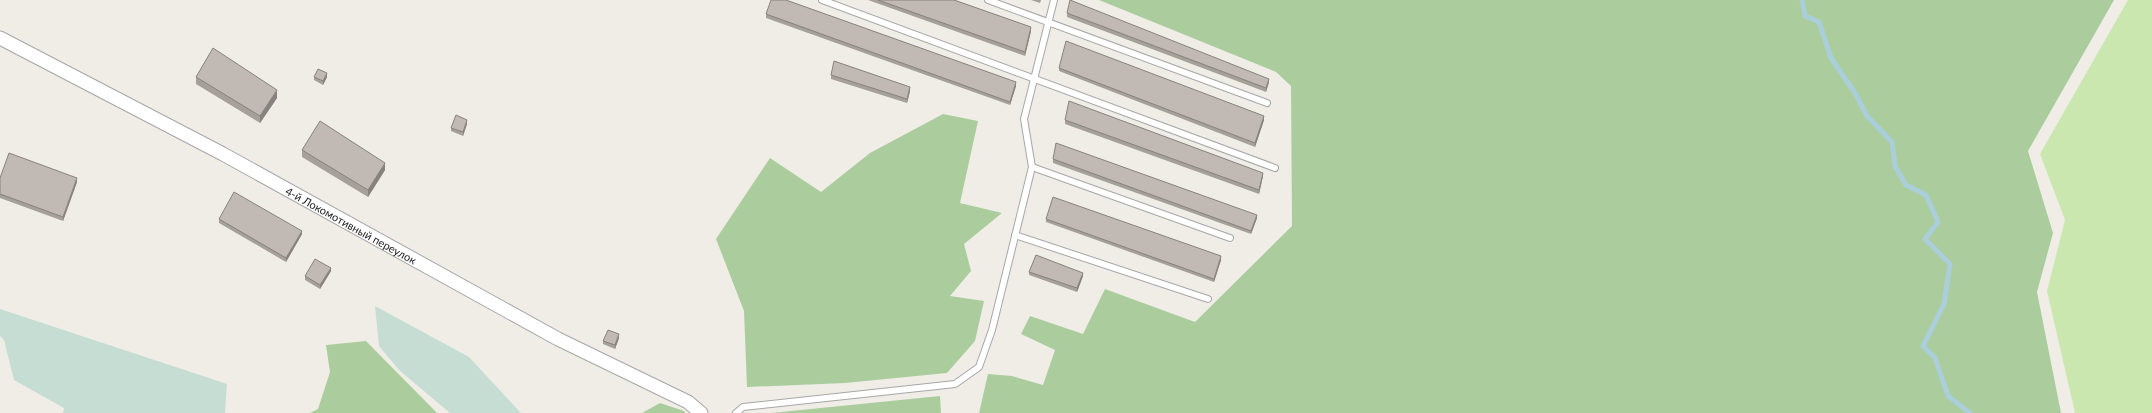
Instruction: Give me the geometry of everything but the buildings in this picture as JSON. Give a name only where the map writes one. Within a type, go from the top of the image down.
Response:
[{"type":"street","name":"4-й Локомотивный переулок","points":[[0,38],[223,154],[558,339],[688,402],[701,413]]},
{"type":"lane","points":[[822,0],[1276,168]]},
{"type":"lane","points":[[988,0],[1268,103]]},
{"type":"lane","points":[[736,413],[743,407],[955,384],[979,367],[992,330],[1032,167],[1024,119],[1054,0]]},
{"type":"lane","points":[[1032,167],[1230,238]]},
{"type":"lane","points":[[1015,235],[1208,299]]},
{"type":"green space","points":[[1099,0],[2114,0],[2028,151],[2053,233],[2037,292],[2061,413],[979,413],[988,374],[1012,376],[1043,385],[1055,350],[1021,334],[1030,316],[1083,334],[1105,289],[1195,322],[1292,226],[1291,86],[1276,72]]},
{"type":"green space","points":[[2128,0],[2152,0],[2152,413],[2075,413],[2047,291],[2065,220],[2040,154]]},
{"type":"green space","points":[[943,114],[978,121],[960,203],[1002,213],[964,244],[971,271],[950,296],[984,301],[975,341],[947,373],[845,383],[747,387],[744,311],[716,239],[770,158],[821,192],[870,153]]},
{"type":"green space","points":[[375,306],[469,357],[521,413],[450,413],[399,370],[379,346]]},
{"type":"green space","points":[[0,309],[227,384],[225,413],[63,413],[64,408],[14,380],[4,340],[0,336]]},
{"type":"green space","points":[[366,341],[437,413],[310,413],[318,409],[330,372],[326,345]]},
{"type":"green space","points":[[940,396],[941,413],[771,413]]},
{"type":"green space","points":[[660,403],[684,411],[685,413],[642,413]]},
{"type":"waterway","points":[[1802,0],[1805,16],[1819,22],[1831,58],[1855,93],[1867,116],[1892,142],[1895,166],[1906,185],[1926,195],[1938,222],[1925,239],[1950,264],[1944,304],[1923,346],[1935,358],[1948,396],[1970,413]]}]
